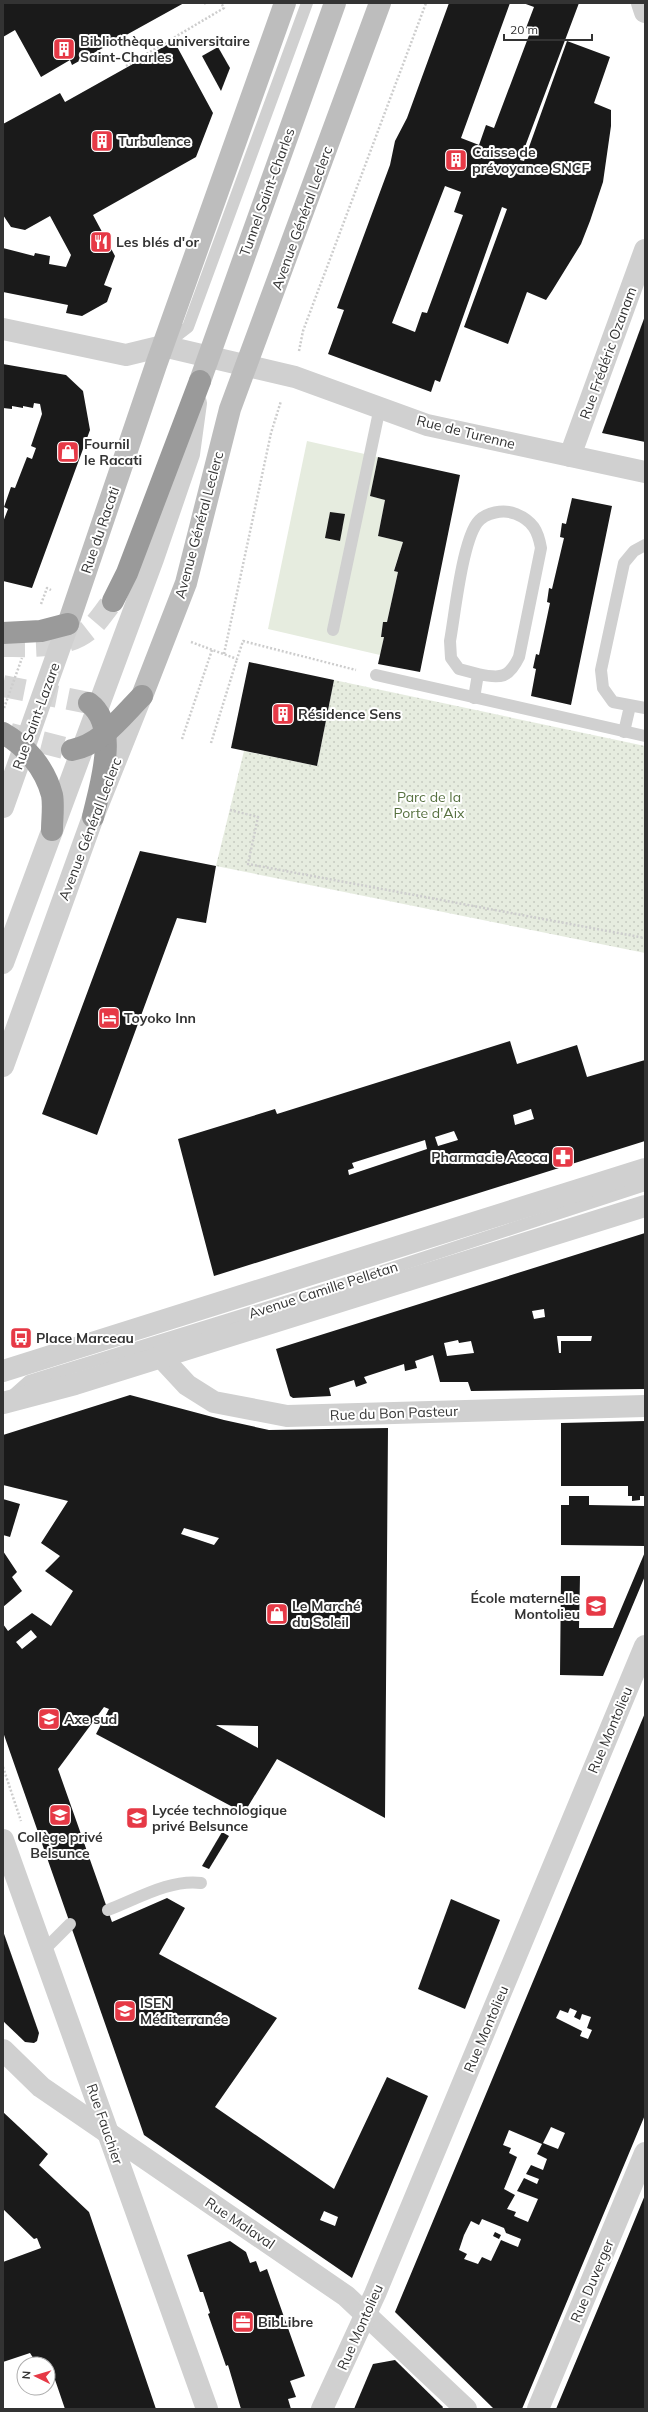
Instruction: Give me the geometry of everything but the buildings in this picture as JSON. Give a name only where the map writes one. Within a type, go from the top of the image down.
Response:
[{"type":"highway","points":[[113,601],[127,573],[200,381]]},
{"type":"highway","points":[[3,632],[67,629]]},
{"type":"highway","points":[[77,749],[105,733],[142,696]]},
{"type":"highway","points":[[93,706],[105,733],[106,760],[93,816]]},
{"type":"highway","points":[[3,732],[21,743],[42,772],[52,796],[52,830]]},
{"type":"main road","points":[[164,346],[285,3]]},
{"type":"main road","name":"Tunnel Saint-Charles","points":[[200,381],[335,3]]},
{"type":"main road","name":"Avenue Général Leclerc","points":[[142,696],[186,584],[230,409],[380,3]]},
{"type":"main road","name":"Rue du Racati","points":[[67,629],[164,346]]},
{"type":"street","points":[[642,3],[645,12]]},
{"type":"street","name":"Rue Frédéric Ozanam","points":[[570,456],[645,250]]},
{"type":"street","points":[[3,329],[126,354],[164,346]]},
{"type":"street","name":"Rue de Turenne","points":[[164,346],[295,377],[427,425],[645,472]]},
{"type":"street","name":"Avenue Général Leclerc","points":[[3,963],[52,830],[77,749],[189,454],[200,381]]},
{"type":"street","name":"Rue Saint-Lazare","points":[[3,807],[67,629]]},
{"type":"street","name":"Avenue Général Leclerc","points":[[3,1066],[93,816],[142,696]]},
{"type":"street","name":"Avenue Camille Pelletan","points":[[3,1372],[645,1169]]},
{"type":"street","name":"Avenue Camille Pelletan","points":[[4,1402],[75,1384],[645,1206]]},
{"type":"street","name":"Rue du Bon Pasteur","points":[[161,1357],[187,1385],[214,1402],[287,1416],[645,1406]]},
{"type":"street","name":"Rue Montolieu","points":[[322,2409],[366,2315],[645,1646]]},
{"type":"street","name":"Rue Fauchier","points":[[3,1840],[207,2409]]},
{"type":"street","name":"Rue Malaval","points":[[3,2050],[41,2087],[346,2296],[466,2409]]},
{"type":"street","name":"Rue Duverger","points":[[538,2409],[645,2153]]},
{"type":"lane","points":[[164,346],[188,327],[307,3]]},
{"type":"lane","points":[[333,630],[380,407]]},
{"type":"lane","points":[[495,511],[514,513],[529,520],[538,533],[541,548],[519,657],[512,671],[497,678],[478,674],[459,670],[451,658],[450,641],[469,538],[478,521],[495,511]]},
{"type":"lane","points":[[645,545],[634,551],[624,563],[601,670],[603,688],[613,702],[645,708]]},
{"type":"lane","points":[[474,698],[478,674]]},
{"type":"lane","points":[[376,675],[645,736]]},
{"type":"lane","points":[[624,732],[630,706]]},
{"type":"lane","name":"Avenue Camille Pelletan","points":[[4,1402],[29,1381],[343,1284],[645,1185]]},
{"type":"lane","points":[[108,1910],[174,1884],[188,1881],[201,1883]]},
{"type":"lane","points":[[43,1951],[70,1924]]},
{"type":"path","points":[[126,66],[224,8],[221,3]]},
{"type":"path","points":[[299,356],[303,331],[426,3]]},
{"type":"path","points":[[224,654],[271,433],[281,399]]},
{"type":"path","points":[[211,743],[243,641],[376,675]]},
{"type":"path","points":[[200,646],[237,659]]},
{"type":"path","points":[[182,738],[212,650]]},
{"type":"path","points":[[3,710],[23,654]]},
{"type":"path","points":[[230,810],[258,817],[248,864],[645,938]]},
{"type":"green space","points":[[307,441],[378,457],[370,496],[385,500],[378,536],[403,542],[394,570],[398,572],[387,622],[383,622],[381,636],[384,637],[380,655],[268,629]]},
{"type":"green space","name":"Parc de la Porte d'Aix","points":[[334,680],[645,746],[645,953],[216,866],[244,751],[317,766]]},
{"type":"tunnel","points":[[3,646],[50,645],[72,639],[83,634],[92,627],[113,601]]},
{"type":"tunnel","points":[[3,686],[89,703]]},
{"type":"tunnel","points":[[10,734],[72,750]]},
{"type":"place","name":"Bibliothèque universitaire Saint-Charles","points":[[64,49]]},
{"type":"place","name":"Turbulence","points":[[102,141]]},
{"type":"place","name":"Caisse de prévoyance SNCF","points":[[456,160]]},
{"type":"place","name":"Les blés d'or","points":[[101,242]]},
{"type":"place","name":"Fournil le Racati","points":[[68,452]]},
{"type":"place","name":"Résidence Sens","points":[[283,714]]},
{"type":"place","name":"Toyoko Inn","points":[[109,1018]]},
{"type":"place","name":"Pharmacie Acoca","points":[[563,1157]]},
{"type":"place","name":"Place Marceau","points":[[21,1338]]},
{"type":"place","name":"École maternelle Montolieu","points":[[596,1606]]},
{"type":"place","name":"Le Marché du Soleil","points":[[277,1614]]},
{"type":"place","name":"Axe sud","points":[[49,1719]]},
{"type":"place","name":"Collège privé Belsunce","points":[[60,1815]]},
{"type":"place","name":"Lycée technologique privé Belsunce","points":[[137,1818]]},
{"type":"place","name":"ISEN Méditerranée","points":[[125,2011]]},
{"type":"place","name":"BibLibre","points":[[243,2322]]}]
